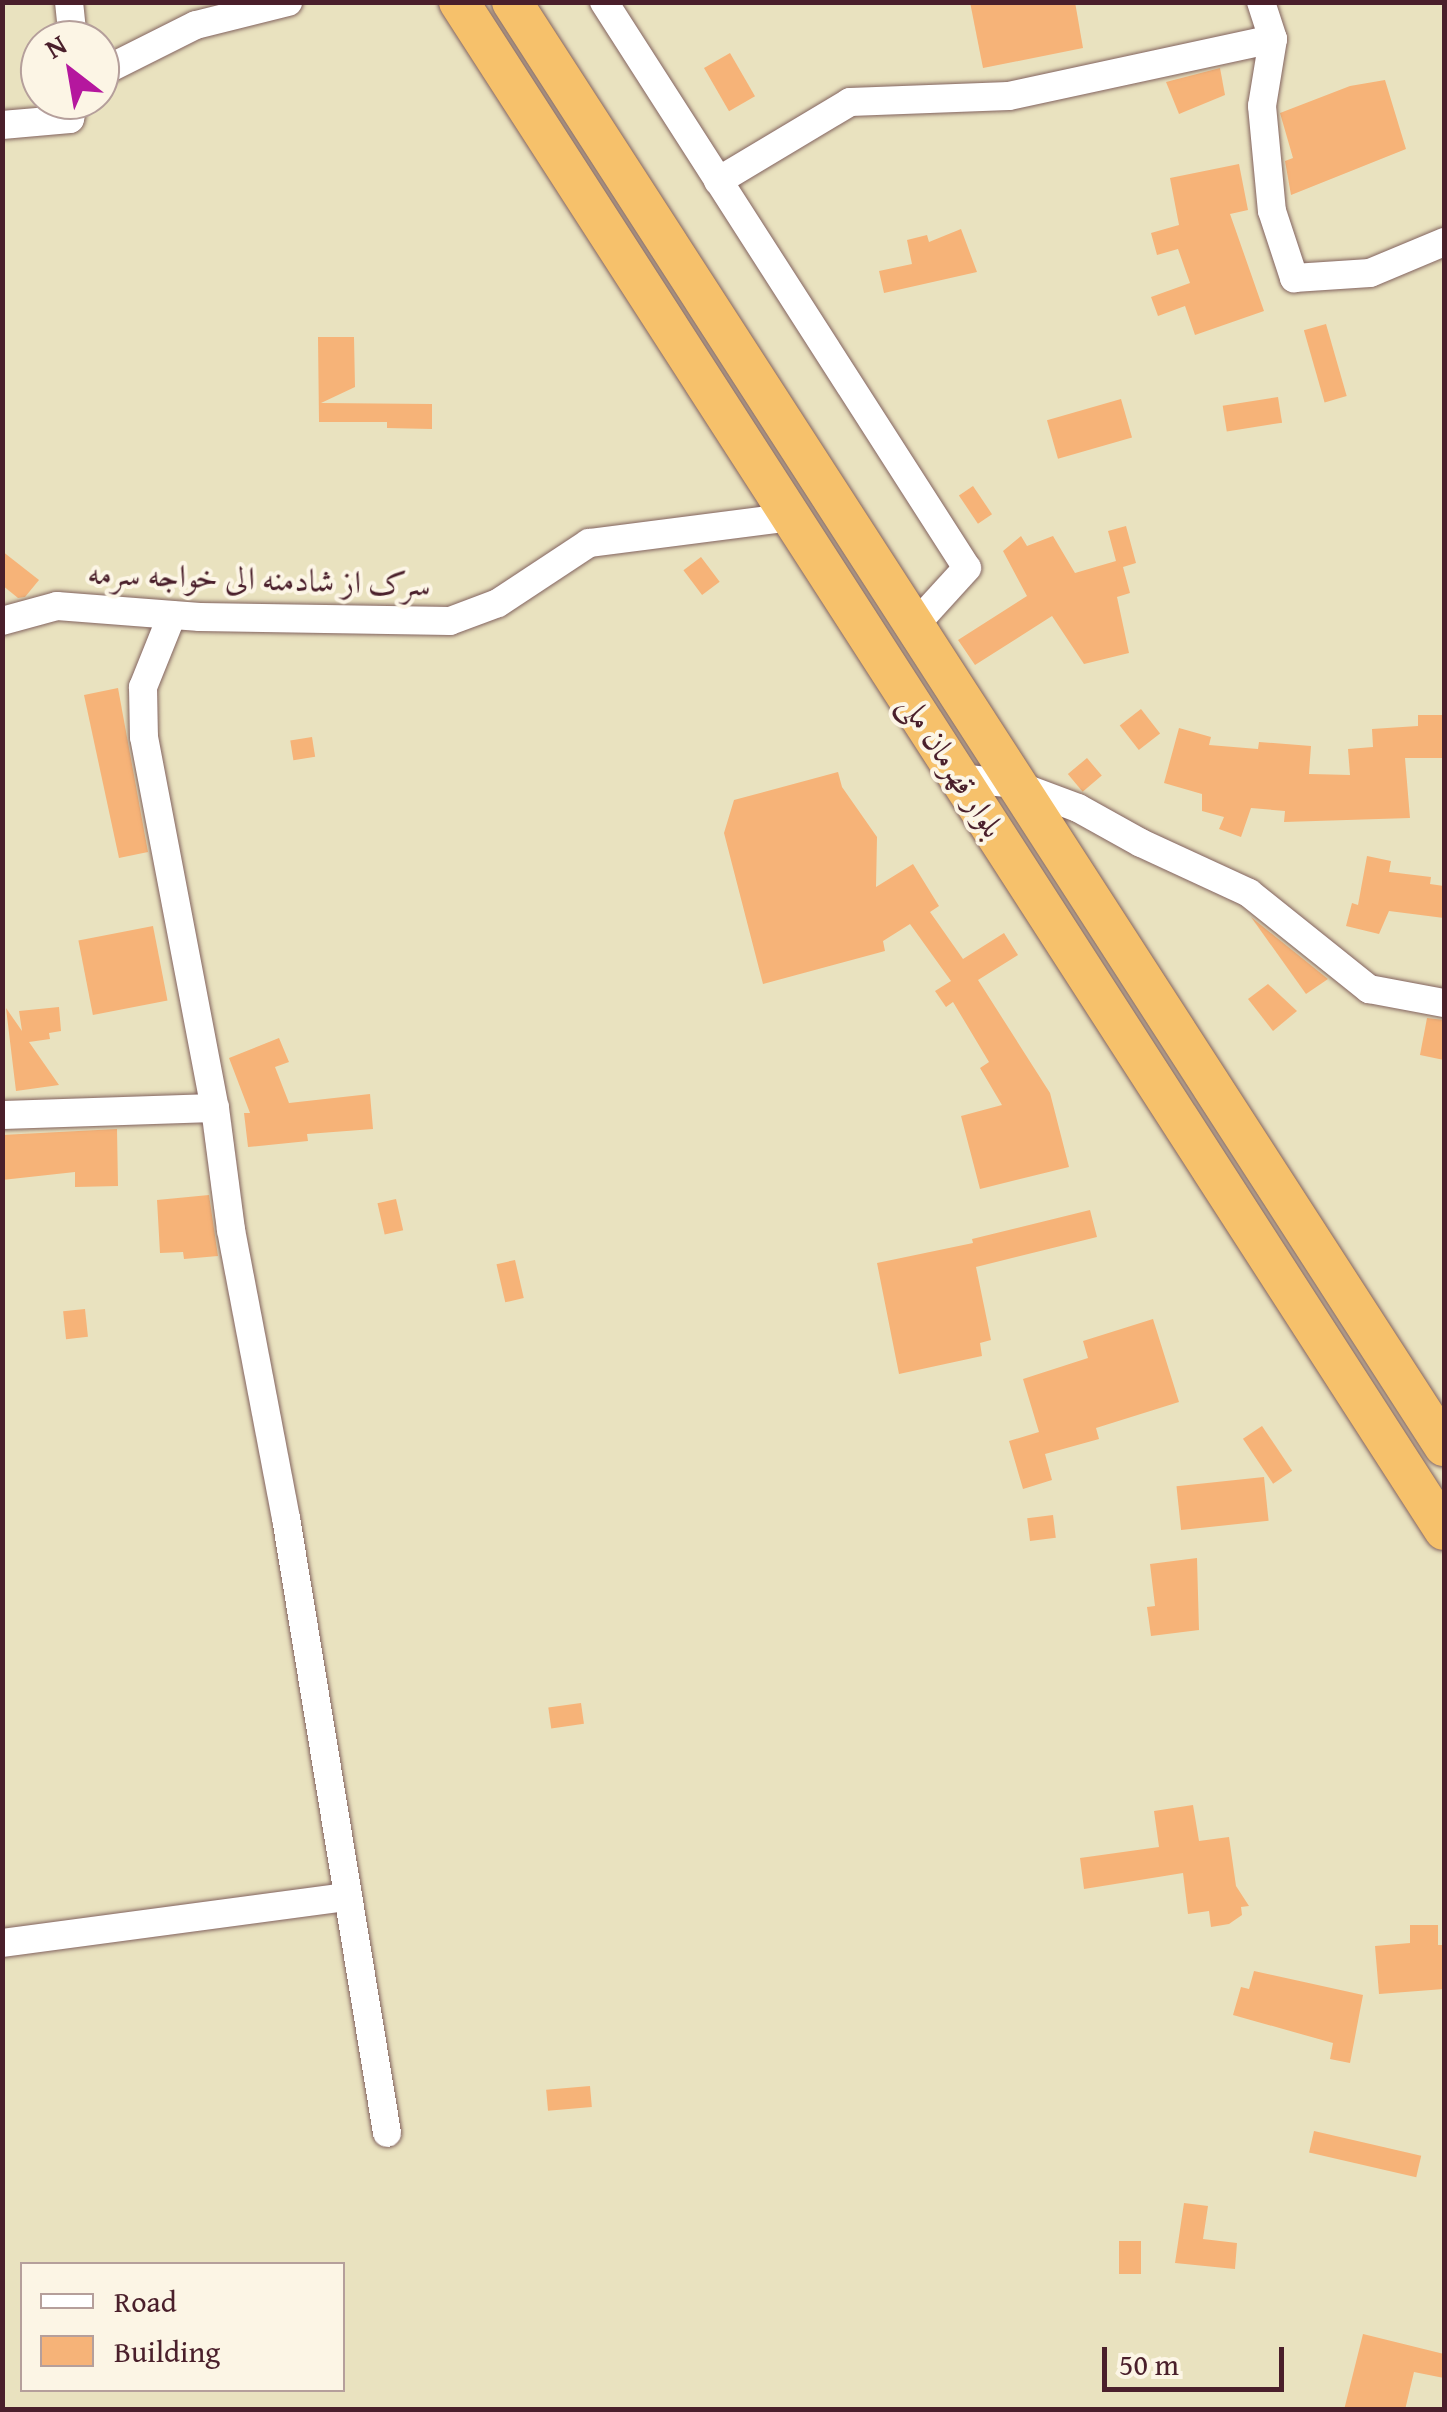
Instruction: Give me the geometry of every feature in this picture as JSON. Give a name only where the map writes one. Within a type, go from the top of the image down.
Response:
[{"type":"highway","name":"بلوار قهرمان ملی","points":[[459,2],[1444,1530]]},
{"type":"highway","name":"بلوار قهرمان ملی","points":[[512,2],[1444,1446]]},
{"type":"street","points":[[120,63],[196,25],[288,2]]},
{"type":"street","points":[[604,2],[967,568],[916,624]]},
{"type":"street","points":[[1261,2],[1273,39],[1262,106],[1272,211],[1294,278],[1370,273],[1444,242]]},
{"type":"street","points":[[718,181],[850,102],[1009,96],[1273,39]]},
{"type":"street","points":[[2,126],[60,120]]},
{"type":"street","name":"سرک از شادمنه الی خواجه سرمه","points":[[2,621],[57,606],[172,615],[450,621],[498,603],[588,543],[792,517]]},
{"type":"street","points":[[172,615],[143,687],[144,737],[215,1108],[231,1230],[286,1518],[387,2133]]},
{"type":"street","points":[[959,778],[1014,784],[1078,808],[1249,893],[1370,989],[1444,1002]]},
{"type":"street","points":[[2,1115],[215,1108]]},
{"type":"street","points":[[2,1943],[348,1897]]},
{"type":"building","points":[[970,2],[1075,2],[1083,48],[983,68]]},
{"type":"building","points":[[730,53],[755,96],[729,111],[704,68]]},
{"type":"building","points":[[1220,68],[1225,95],[1179,114],[1166,82]]},
{"type":"building","points":[[1385,80],[1406,149],[1291,195],[1285,161],[1293,158],[1280,113],[1350,86]]},
{"type":"building","points":[[1239,164],[1248,210],[1230,214],[1264,311],[1195,335],[1185,306],[1158,316],[1151,297],[1190,283],[1178,249],[1157,255],[1151,233],[1179,225],[1170,178]]},
{"type":"building","points":[[961,229],[977,272],[884,293],[879,271],[912,264],[907,240],[927,235],[929,242]]},
{"type":"building","points":[[1326,324],[1347,396],[1325,402],[1304,330]]},
{"type":"building","points":[[318,337],[354,337],[355,387],[321,403],[432,404],[432,429],[387,428],[387,422],[319,422]]},
{"type":"building","points":[[1278,397],[1282,423],[1227,431],[1223,406]]},
{"type":"building","points":[[1121,399],[1132,437],[1058,459],[1047,420]]},
{"type":"building","points":[[973,486],[992,514],[978,524],[959,496]]},
{"type":"building","points":[[1126,526],[1136,563],[1123,567],[1130,593],[1117,597],[1129,653],[1084,664],[1052,616],[975,665],[958,640],[1027,596],[1003,551],[1021,536],[1027,546],[1053,536],[1075,573],[1116,561],[1108,531]]},
{"type":"building","points":[[2,551],[39,580],[25,597],[18,598],[2,585]]},
{"type":"building","points":[[701,557],[720,582],[702,595],[683,570]]},
{"type":"building","points":[[118,688],[148,852],[119,858],[84,695]]},
{"type":"building","points":[[1141,709],[1160,733],[1139,750],[1120,726]]},
{"type":"building","points":[[1418,715],[1444,715],[1444,758],[1405,758],[1410,818],[1284,822],[1285,811],[1251,808],[1241,837],[1219,829],[1224,817],[1202,811],[1202,794],[1164,783],[1179,728],[1211,737],[1209,745],[1258,749],[1259,742],[1311,746],[1309,774],[1350,775],[1348,749],[1373,747],[1372,729],[1418,726]]},
{"type":"building","points":[[312,737],[315,757],[293,760],[290,740]]},
{"type":"building","points":[[1087,758],[1102,776],[1083,792],[1068,774]]},
{"type":"building","points":[[838,772],[842,787],[877,837],[876,887],[913,864],[939,906],[930,912],[963,959],[1004,933],[1018,955],[978,980],[1050,1093],[1069,1167],[980,1189],[961,1116],[1002,1105],[980,1068],[989,1062],[953,1002],[946,1007],[935,991],[951,981],[910,924],[883,941],[885,951],[763,984],[724,833],[734,800]]},
{"type":"building","points":[[1367,856],[1391,861],[1389,872],[1431,877],[1430,884],[1444,886],[1444,918],[1389,911],[1379,934],[1346,926],[1352,903],[1358,905]]},
{"type":"building","points":[[1251,917],[1328,979],[1306,994]]},
{"type":"building","points":[[153,926],[168,1001],[93,1015],[78,941]]},
{"type":"building","points":[[1268,984],[1297,1011],[1273,1031],[1248,999]]},
{"type":"building","points":[[59,1007],[61,1031],[49,1033],[50,1039],[29,1042],[59,1085],[16,1091],[6,1008],[22,1031],[19,1011]]},
{"type":"building","points":[[1427,1018],[1444,1020],[1444,1060],[1420,1055]]},
{"type":"building","points":[[279,1038],[289,1062],[275,1067],[289,1103],[370,1094],[373,1129],[307,1134],[308,1141],[248,1147],[244,1113],[250,1113],[229,1058]]},
{"type":"building","points":[[117,1129],[118,1186],[75,1187],[75,1172],[2,1180],[2,1135]]},
{"type":"building","points":[[209,1195],[218,1256],[184,1259],[183,1252],[160,1253],[157,1200]]},
{"type":"building","points":[[396,1199],[403,1230],[385,1234],[377,1203]]},
{"type":"building","points":[[1090,1210],[1097,1237],[976,1267],[991,1340],[980,1343],[982,1356],[899,1374],[877,1263],[973,1243],[972,1239]]},
{"type":"building","points":[[515,1260],[524,1298],[505,1302],[496,1264]]},
{"type":"building","points":[[85,1309],[88,1337],[66,1339],[63,1311]]},
{"type":"building","points":[[1153,1319],[1179,1402],[1096,1428],[1099,1439],[1045,1454],[1052,1480],[1023,1489],[1009,1441],[1039,1432],[1023,1379],[1088,1358],[1083,1341]]},
{"type":"building","points":[[1262,1426],[1292,1471],[1273,1484],[1243,1439]]},
{"type":"building","points":[[1264,1477],[1269,1521],[1181,1530],[1176,1486]]},
{"type":"building","points":[[1053,1515],[1056,1538],[1030,1541],[1027,1518]]},
{"type":"building","points":[[1197,1558],[1199,1630],[1151,1636],[1147,1607],[1155,1606],[1150,1564]]},
{"type":"building","points":[[581,1703],[584,1724],[551,1728],[548,1708]]},
{"type":"building","points":[[1193,1805],[1199,1841],[1229,1837],[1236,1886],[1249,1906],[1241,1907],[1242,1915],[1229,1924],[1211,1927],[1209,1911],[1188,1914],[1183,1873],[1084,1889],[1080,1858],[1159,1847],[1154,1811]]},
{"type":"building","points":[[1410,1925],[1438,1925],[1438,1945],[1444,1945],[1444,1989],[1379,1994],[1375,1946],[1410,1943]]},
{"type":"building","points":[[1254,1971],[1363,1995],[1350,2063],[1330,2059],[1333,2043],[1233,2015],[1241,1987],[1249,1989]]},
{"type":"building","points":[[590,2086],[592,2107],[548,2111],[546,2090]]},
{"type":"building","points":[[1314,2131],[1421,2156],[1416,2177],[1309,2152]]},
{"type":"building","points":[[1184,2203],[1208,2206],[1203,2239],[1237,2243],[1235,2269],[1175,2263]]},
{"type":"building","points":[[1119,2241],[1141,2241],[1141,2274],[1119,2274]]},
{"type":"building","points":[[1363,2334],[1444,2354],[1444,2378],[1414,2372],[1405,2410],[1344,2410]]}]
